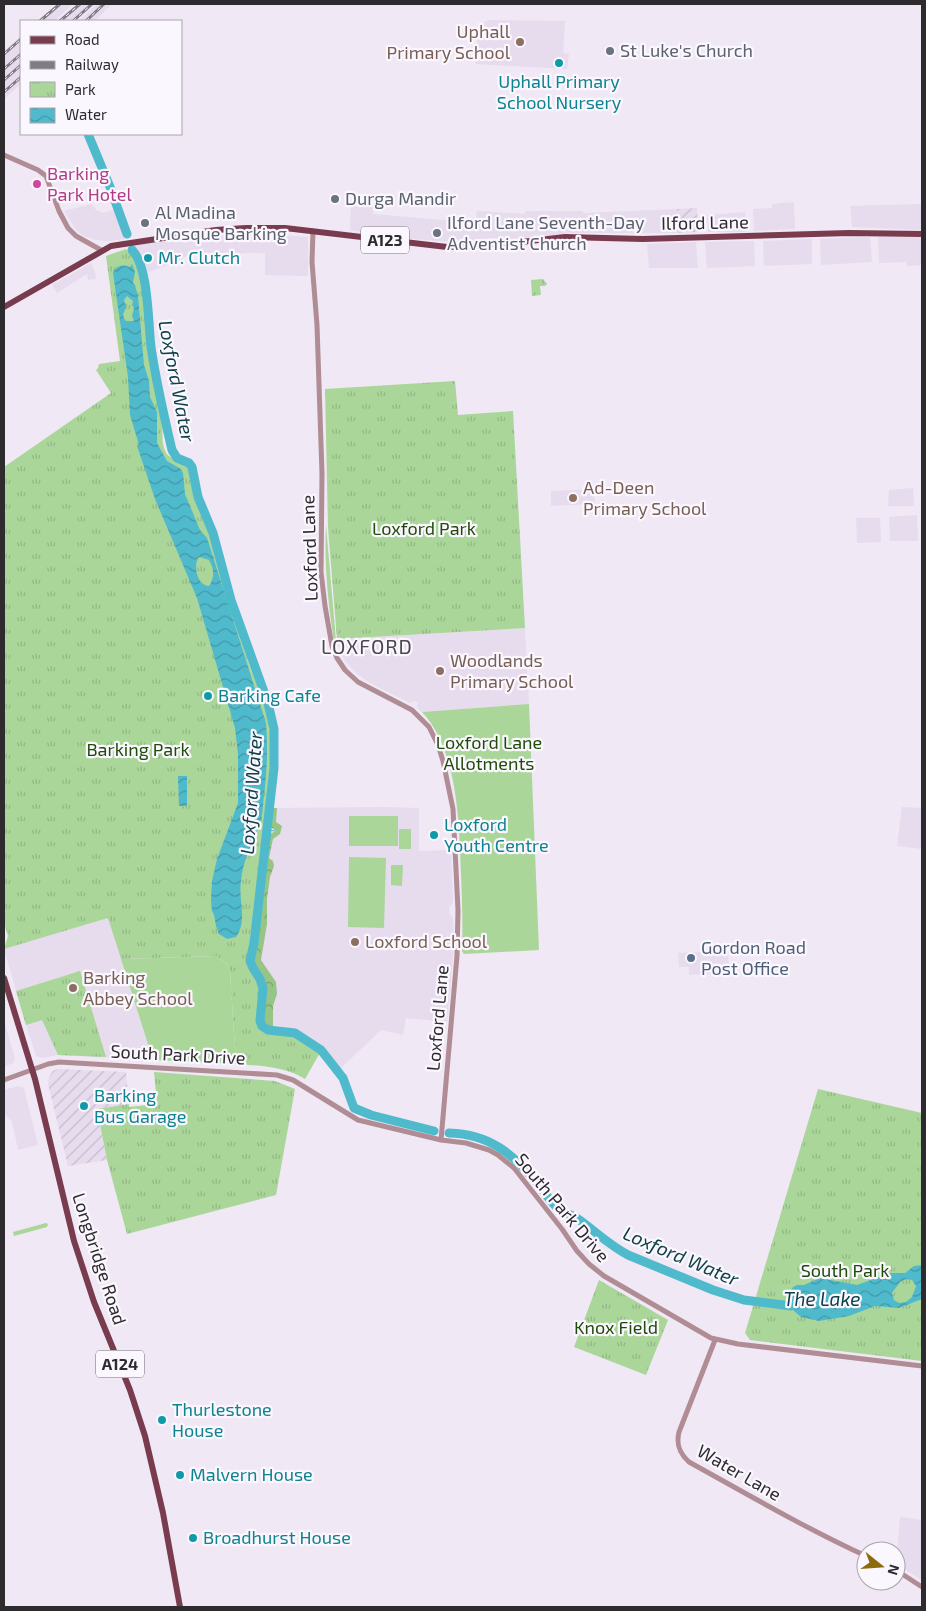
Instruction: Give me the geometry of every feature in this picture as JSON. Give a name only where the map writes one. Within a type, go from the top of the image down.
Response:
[{"type":"main road","name":"Ilford Lane","points":[[101,250],[118,244],[246,228],[285,228],[447,247],[504,244],[566,237],[642,239],[849,233],[922,234]]},
{"type":"main road","name":"A123","points":[[4,307],[101,250]]},
{"type":"main road","name":"Longbridge Road","points":[[4,978],[32,1070],[74,1241],[94,1302],[130,1390],[145,1436],[163,1513],[180,1607]]},
{"type":"street","points":[[6,157],[38,170],[46,176],[59,211],[68,228],[76,236],[101,250]]},
{"type":"street","name":"Loxford Lane","points":[[313,231],[312,262],[317,325],[322,483],[321,572],[324,606],[332,646],[345,670],[354,678],[412,710],[429,727],[443,761],[453,809],[458,910],[457,956],[441,1140]]},
{"type":"street","name":"South Park Drive","points":[[4,1080],[48,1064],[60,1062],[277,1075],[293,1080],[358,1120],[441,1140],[470,1144],[498,1155],[514,1168],[589,1264],[604,1276],[715,1340],[922,1366]]},
{"type":"street","name":"Water Lane","points":[[715,1340],[678,1438],[678,1447],[684,1458],[738,1489],[856,1551]]},
{"type":"street","points":[[906,1577],[922,1587]]},
{"type":"shaded area","points":[[57,4],[73,4],[55,20],[38,20]]},
{"type":"shaded area","points":[[77,4],[95,4],[77,20],[58,20]]},
{"type":"shaded area","points":[[97,4],[112,4],[96,20],[80,20]]},
{"type":"shaded area","name":"Uphall Primary School","points":[[489,20],[565,21],[563,53],[569,54],[567,69],[475,64],[478,30],[481,24]]},
{"type":"shaded area","points":[[20,37],[20,59],[16,63],[20,61],[20,85],[4,99],[4,51]]},
{"type":"shaded area","points":[[794,202],[795,229],[754,231],[753,209],[772,208],[772,204]]},
{"type":"shaded area","points":[[92,204],[96,210],[103,213],[116,209],[125,239],[95,240],[82,235],[76,230],[64,211]]},
{"type":"shaded area","points":[[922,204],[922,230],[852,227],[850,206]]},
{"type":"shaded area","points":[[351,205],[373,206],[373,214],[444,220],[476,218],[477,211],[525,214],[525,211],[583,211],[583,213],[677,209],[678,233],[572,233],[503,240],[493,238],[453,242],[402,238],[350,230]]},
{"type":"shaded area","points":[[697,208],[698,232],[678,233],[677,209]]},
{"type":"shaded area","points":[[745,212],[746,232],[708,232],[707,215]]},
{"type":"shaded area","points":[[226,235],[308,237],[308,276],[265,275],[265,253],[189,254],[179,261],[145,273],[134,245]]},
{"type":"shaded area","points":[[870,237],[872,262],[821,265],[820,239]]},
{"type":"shaded area","points":[[878,237],[922,237],[922,265],[907,266],[906,262],[879,263]]},
{"type":"shaded area","points":[[812,239],[812,264],[764,266],[763,241]]},
{"type":"shaded area","points":[[754,241],[755,266],[707,268],[705,242]]},
{"type":"shaded area","points":[[696,242],[698,268],[649,268],[647,244]]},
{"type":"shaded area","points":[[91,263],[96,279],[88,280],[87,274],[57,293],[52,285]]},
{"type":"shaded area","points":[[913,488],[914,506],[888,506],[889,490]]},
{"type":"shaded area","name":"Ad-Deen Primary School","points":[[594,489],[595,504],[551,506],[551,491]]},
{"type":"shaded area","points":[[917,515],[918,541],[890,541],[889,517]]},
{"type":"shaded area","points":[[856,518],[880,518],[881,542],[857,543]]},
{"type":"shaded area","name":"Woodlands Primary School","points":[[525,628],[529,704],[422,712],[417,707],[418,703],[415,701],[410,703],[370,683],[357,674],[345,661],[337,639]]},
{"type":"shaded area","points":[[902,807],[922,808],[922,849],[897,846]]},
{"type":"shaded area","name":"Loxford School","points":[[273,808],[419,808],[419,851],[451,850],[453,903],[449,907],[449,913],[453,918],[454,950],[447,1022],[406,1018],[403,1035],[381,1030],[340,1069],[326,1050],[301,1033],[269,1027],[264,1023],[266,984],[254,965],[253,959]]},
{"type":"shaded area","name":"Barking Abbey School","points":[[108,918],[153,1060],[58,1055],[42,1058],[36,1056],[4,949]]},
{"type":"shaded area","points":[[728,950],[729,973],[689,975],[689,967],[679,967],[678,953]]},
{"type":"shaded area","points":[[4,1021],[15,1058],[13,1063],[4,1067]]},
{"type":"shaded area","points":[[57,1069],[126,1072],[129,1104],[97,1109],[107,1160],[68,1166],[48,1084],[49,1077]]},
{"type":"shaded area","points":[[18,1086],[24,1088],[38,1145],[18,1150],[12,1121],[4,1114],[4,1090]]},
{"type":"shaded area","points":[[900,1517],[922,1520],[922,1580],[906,1570],[906,1541],[898,1541]]},
{"type":"green space","name":"Barking Park","points":[[126,249],[139,270],[142,283],[149,351],[162,419],[164,449],[171,457],[189,465],[193,482],[192,488],[200,513],[212,537],[233,617],[251,670],[267,706],[274,736],[265,841],[249,960],[262,989],[260,1020],[263,1029],[269,1032],[295,1034],[321,1051],[305,1079],[280,1069],[236,1064],[230,972],[227,964],[216,956],[121,959],[108,918],[4,949],[8,936],[4,923],[4,467],[111,393],[96,370],[99,364],[120,361],[106,256]]},
{"type":"green space","points":[[543,279],[547,284],[540,286],[541,295],[532,296],[531,280]]},
{"type":"green space","name":"Loxford Park","points":[[455,381],[458,415],[513,411],[525,628],[337,639],[328,528],[325,389]]},
{"type":"green space","points":[[326,525],[336,641],[334,641],[327,583]]},
{"type":"green space","name":"Loxford Lane Allotments","points":[[529,704],[539,950],[464,954],[462,951],[459,832],[454,788],[450,766],[443,746],[434,728],[422,712]]},
{"type":"green space","points":[[273,808],[277,808],[276,822],[282,826],[280,834],[273,839],[269,858],[273,861],[274,866],[270,877],[267,899],[267,924],[261,960],[276,982],[277,994],[273,1006],[273,1028],[266,1027],[264,1023],[266,985],[253,959],[270,834],[276,831],[271,827]]},
{"type":"green space","points":[[349,816],[398,816],[398,846],[349,846]]},
{"type":"green space","points":[[399,829],[411,829],[411,849],[399,849]]},
{"type":"green space","points":[[349,857],[386,858],[384,928],[348,927]]},
{"type":"green space","points":[[391,865],[403,865],[402,886],[391,885]]},
{"type":"green space","points":[[216,956],[227,964],[230,972],[236,1064],[153,1060],[121,959]]},
{"type":"green space","points":[[80,971],[106,1057],[58,1055],[42,1020],[26,1025],[16,991]]},
{"type":"green space","points":[[154,1072],[275,1081],[295,1089],[276,1195],[127,1234],[107,1160],[97,1109],[129,1104],[129,1107],[157,1104]]},
{"type":"green space","name":"South Park","points":[[818,1089],[922,1113],[922,1361],[750,1340],[745,1333]]},
{"type":"green space","points":[[48,1224],[47,1227],[14,1236],[13,1232]]},
{"type":"green space","name":"Knox Field","points":[[599,1280],[668,1320],[646,1375],[574,1347]]},
{"type":"water","points":[[132,264],[135,272],[133,283],[138,296],[144,365],[149,381],[150,397],[157,412],[157,443],[167,461],[181,469],[183,473],[185,494],[200,530],[207,538],[266,723],[266,769],[262,816],[246,857],[242,873],[240,888],[242,917],[240,931],[236,937],[227,939],[219,934],[212,911],[211,900],[212,881],[217,859],[238,803],[238,754],[235,728],[197,598],[155,499],[137,446],[139,445],[130,415],[128,377],[113,273],[120,266],[130,267]],"holes":[[[127,296],[133,301],[132,316],[134,321],[126,321],[123,316],[126,308],[124,300]],[[198,558],[209,560],[212,566],[213,576],[209,586],[199,580],[196,571]]]},
{"type":"water","points":[[178,776],[187,776],[187,806],[179,806]]},
{"type":"water","name":"The Lake","points":[[922,1265],[922,1299],[899,1308],[875,1306],[849,1316],[819,1321],[801,1317],[794,1311],[789,1302],[793,1287],[804,1285],[820,1278],[857,1285],[890,1273],[905,1273],[914,1266]],"holes":[[[906,1279],[912,1280],[916,1286],[912,1297],[906,1302],[899,1303],[894,1300],[892,1293],[900,1282]]]},
{"type":"waterway","name":"Loxford Water","points":[[88,135],[127,234]]},
{"type":"waterway","name":"Loxford Water","points":[[132,250],[138,258],[145,282],[153,360],[172,450],[177,458],[189,463],[192,467],[198,497],[213,533],[231,600],[268,703],[274,729],[274,768],[254,943],[250,961],[263,988],[260,1021],[262,1026],[268,1030],[295,1033],[321,1050],[343,1078],[354,1108],[371,1115],[434,1131]]},
{"type":"waterway","points":[[268,830],[275,831]]},
{"type":"waterway","name":"Loxford Water","points":[[449,1133],[477,1137],[510,1155],[560,1210],[578,1219],[628,1255],[713,1290],[744,1300],[791,1306]]},
{"type":"railway","points":[[41,20],[60,4]]},
{"type":"railway","points":[[61,20],[80,4]]},
{"type":"railway","points":[[74,20],[92,4]]},
{"type":"railway","points":[[87,20],[104,4]]},
{"type":"railway","points":[[4,54],[20,40]]},
{"type":"railway","points":[[4,69],[20,55]]},
{"type":"railway","points":[[4,80],[20,66]]},
{"type":"railway","points":[[4,92],[20,78]]},
{"type":"place","name":"Uphall Primary School","points":[[520,42]]},
{"type":"place","name":"St Luke's Church","points":[[610,51]]},
{"type":"place","name":"Uphall Primary School Nursery","points":[[559,63]]},
{"type":"place","name":"Barking Park Hotel","points":[[37,184]]},
{"type":"place","name":"Durga Mandir","points":[[335,199]]},
{"type":"place","name":"Al Madina Mosque Barking","points":[[145,223]]},
{"type":"place","name":"Ilford Lane Seventh-Day Adventist Church","points":[[437,233]]},
{"type":"place","name":"Mr. Clutch","points":[[148,258]]},
{"type":"place","name":"Ad-Deen Primary School","points":[[573,498]]},
{"type":"place","name":"Woodlands Primary School","points":[[440,671]]},
{"type":"place","name":"Barking Cafe","points":[[208,696]]},
{"type":"place","name":"Loxford Youth Centre","points":[[434,835]]},
{"type":"place","name":"Loxford School","points":[[355,942]]},
{"type":"place","name":"Gordon Road Post Office","points":[[691,958]]},
{"type":"place","name":"Barking Abbey School","points":[[73,988]]},
{"type":"place","name":"Barking Bus Garage","points":[[84,1106]]},
{"type":"place","name":"Thurlestone House","points":[[162,1420]]},
{"type":"place","name":"Malvern House","points":[[180,1475]]},
{"type":"place","name":"Broadhurst House","points":[[193,1538]]},
{"type":"district","name":"LOXFORD","points":[[367,647]]}]
